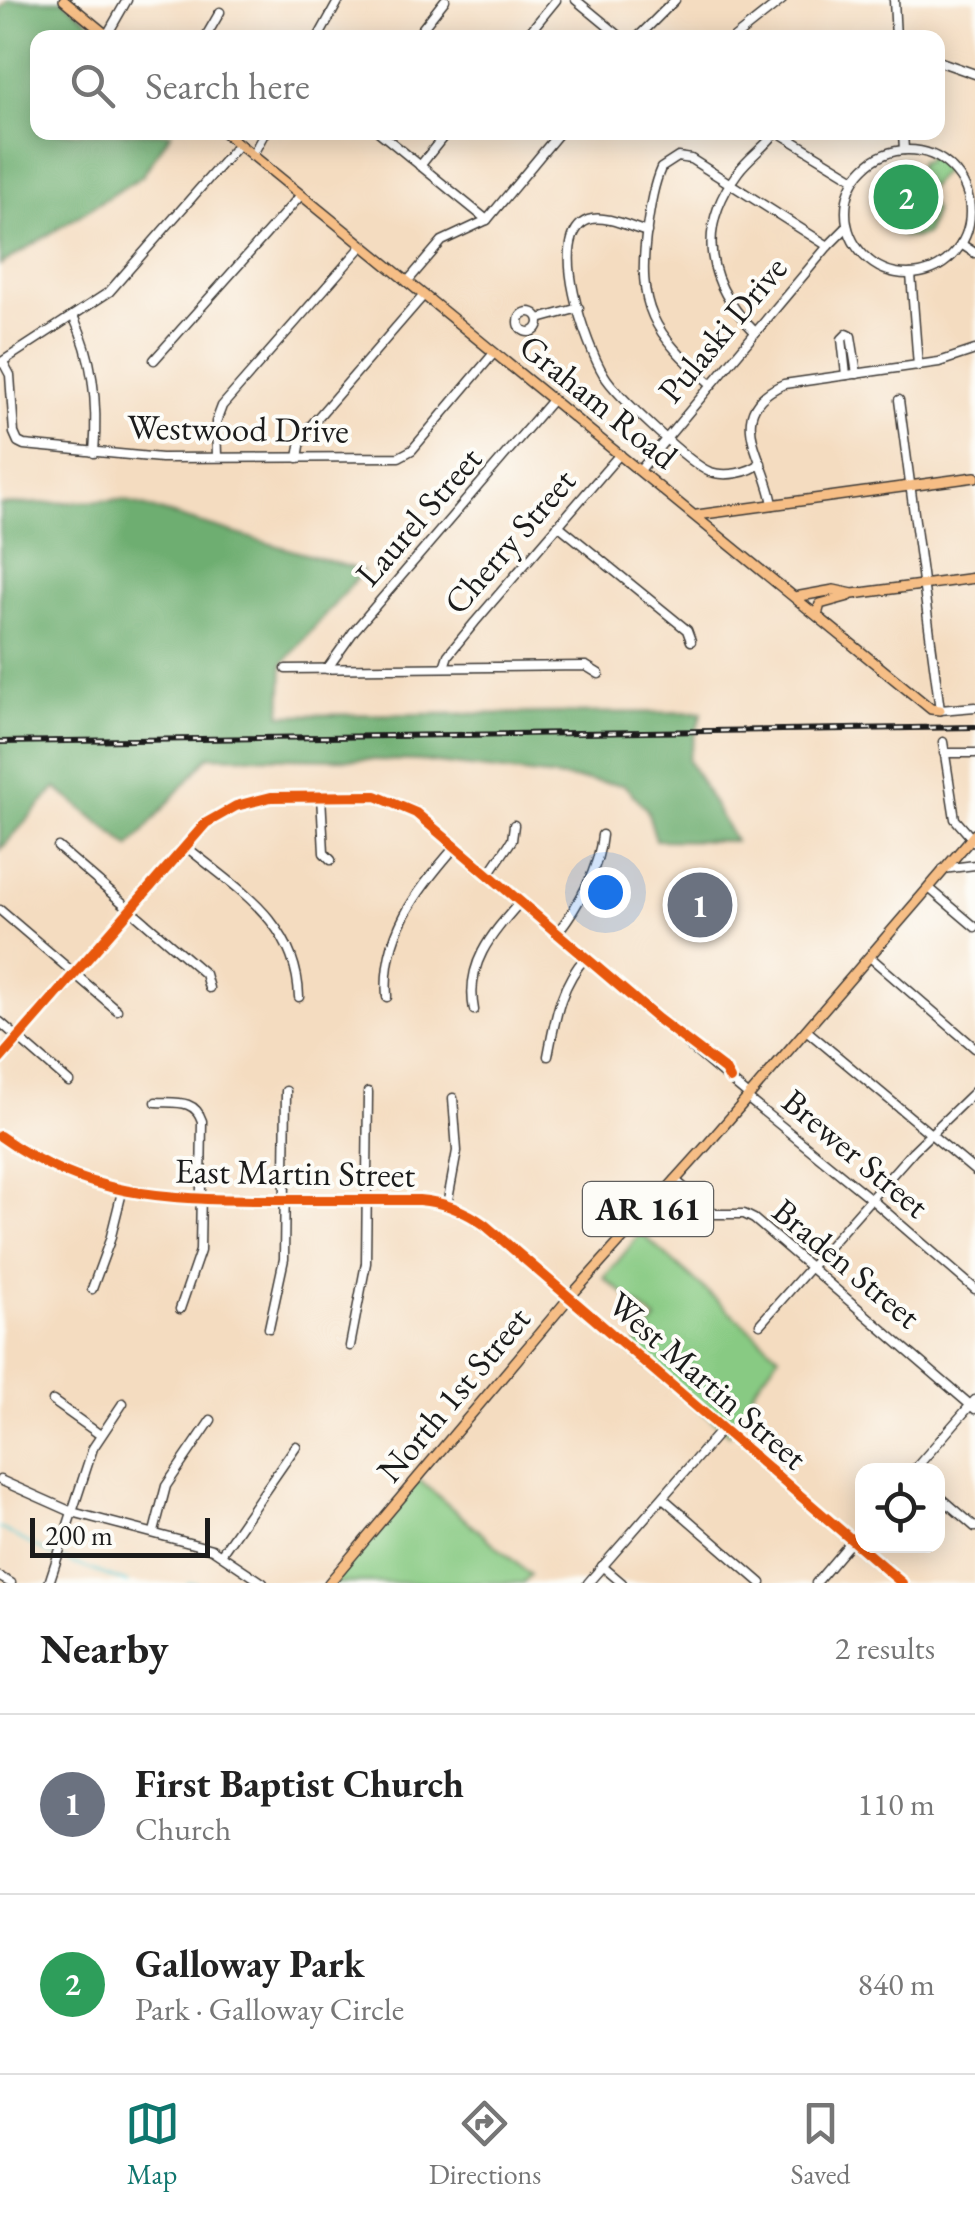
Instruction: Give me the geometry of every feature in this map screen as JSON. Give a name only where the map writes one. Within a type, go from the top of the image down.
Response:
[{"type":"main road","points":[[64,0],[102,30]]},
{"type":"main road","name":"Graham Road","points":[[233,140],[932,709],[940,710]]},
{"type":"main road","points":[[697,516],[975,477]]},
{"type":"main road","points":[[817,615],[820,604],[853,594],[975,578]]},
{"type":"main road","points":[[796,598],[834,590],[853,594]]},
{"type":"main road","name":"North 1st Street","points":[[329,1583],[570,1298],[974,838]]},
{"type":"street","points":[[112,30],[127,0]]},
{"type":"street","points":[[322,30],[339,0]]},
{"type":"street","points":[[421,30],[445,0]]},
{"type":"street","points":[[532,30],[556,0]]},
{"type":"street","points":[[576,0],[612,30]]},
{"type":"street","points":[[646,30],[676,0]]},
{"type":"street","points":[[744,30],[782,0]]},
{"type":"street","points":[[894,0],[896,30]]},
{"type":"street","points":[[210,30],[220,12]]},
{"type":"street","points":[[945,63],[975,74]]},
{"type":"street","points":[[252,156],[261,140]]},
{"type":"street","points":[[389,140],[487,220]]},
{"type":"street","points":[[420,166],[441,140]]},
{"type":"street","points":[[407,282],[442,241],[487,220],[553,140]]},
{"type":"street","points":[[755,332],[729,304],[713,266],[714,230],[730,184],[769,140]]},
{"type":"street","points":[[790,140],[854,179]]},
{"type":"street","points":[[903,140],[904,150]]},
{"type":"street","points":[[2,362],[108,292],[238,144]]},
{"type":"street","points":[[904,150],[940,159],[971,190],[969,222],[961,244],[936,267],[911,274],[890,272],[871,262],[856,246],[847,227],[846,206],[854,179],[879,156],[904,150]]},
{"type":"street","points":[[711,384],[672,348],[652,317],[643,282],[658,173],[671,159],[690,158],[828,246]]},
{"type":"street","points":[[154,360],[301,195]]},
{"type":"street","points":[[647,232],[598,218],[577,227],[568,248],[586,338],[611,386],[708,472],[746,472],[761,463]]},
{"type":"street","name":"Pulaski Drive","points":[[641,470],[847,227]]},
{"type":"street","points":[[961,244],[975,253]]},
{"type":"street","points":[[217,456],[216,422],[222,406],[362,245]]},
{"type":"street","points":[[911,274],[918,366]]},
{"type":"street","points":[[298,458],[300,440],[306,431],[424,295]]},
{"type":"street","points":[[539,319],[579,308]]},
{"type":"street","points":[[74,318],[90,362],[96,423],[94,454]]},
{"type":"street","points":[[773,505],[749,431],[755,409],[765,396],[784,384],[918,366],[975,350]]},
{"type":"street","name":"Westwood Drive","points":[[2,362],[10,375],[14,434],[18,442],[94,454],[161,458],[298,458],[405,456],[494,353]]},
{"type":"street","name":"Laurel Street","points":[[327,669],[354,631],[552,400]]},
{"type":"street","points":[[899,400],[940,710],[975,707]]},
{"type":"street","name":"Cherry Street","points":[[444,667],[474,622],[620,454]]},
{"type":"street","points":[[558,525],[686,630],[690,641]]},
{"type":"street","points":[[286,668],[586,666],[599,674]]},
{"type":"street","points":[[943,742],[955,819],[974,838]]},
{"type":"street","points":[[944,753],[975,754]]},
{"type":"street","points":[[321,795],[324,853],[331,860]]},
{"type":"street","name":"Brewer Street","points":[[0,1059],[206,823],[236,806],[271,797],[376,796],[416,813],[725,1070],[748,1097],[975,1289]]},
{"type":"street","points":[[489,874],[509,846],[514,825]]},
{"type":"street","points":[[558,932],[579,901],[602,835]]},
{"type":"street","points":[[184,845],[276,924],[295,961],[299,997]]},
{"type":"street","points":[[387,996],[392,944],[401,918],[417,892],[456,846]]},
{"type":"street","points":[[58,847],[205,974],[209,988]]},
{"type":"street","points":[[943,869],[975,865]]},
{"type":"street","points":[[929,888],[975,927]]},
{"type":"street","points":[[474,1010],[473,977],[480,950],[521,901]]},
{"type":"street","points":[[0,910],[117,1010]]},
{"type":"street","points":[[548,1056],[564,990],[586,957]]},
{"type":"street","points":[[870,957],[975,1048]]},
{"type":"street","points":[[0,1022],[69,1082]]},
{"type":"street","points":[[806,1030],[975,1171]]},
{"type":"street","points":[[268,1328],[283,1270],[286,1091]]},
{"type":"street","points":[[760,1324],[870,1198],[975,1091]]},
{"type":"street","points":[[350,1346],[364,1284],[368,1092]]},
{"type":"street","points":[[447,1205],[457,1151],[453,1098]]},
{"type":"street","points":[[156,1102],[186,1103],[201,1116],[200,1251],[180,1309]]},
{"type":"street","name":"East Martin Street","points":[[0,1136],[47,1165],[122,1192],[202,1200],[418,1200],[447,1205],[485,1225],[570,1298]]},
{"type":"street","name":"Braden Street","points":[[676,1180],[715,1214],[754,1218],[974,1405]]},
{"type":"street","points":[[92,1289],[122,1192]]},
{"type":"street","name":"West Martin Street","points":[[570,1298],[902,1583]]},
{"type":"street","points":[[53,1401],[100,1434]]},
{"type":"street","points":[[49,1583],[100,1434],[123,1403]]},
{"type":"street","points":[[920,1463],[974,1405]]},
{"type":"street","points":[[154,1532],[166,1486],[211,1420]]},
{"type":"street","points":[[588,1583],[722,1429]]},
{"type":"street","points":[[222,1553],[296,1446]]},
{"type":"street","points":[[0,1480],[72,1512],[222,1553],[263,1583]]},
{"type":"street","points":[[663,1498],[761,1583]]},
{"type":"street","points":[[945,1501],[975,1527]]},
{"type":"street","points":[[816,1583],[855,1537]]},
{"type":"street","points":[[602,1566],[622,1583]]},
{"type":"street","points":[[0,1577],[10,1583]]},
{"type":"green space","points":[[8,0],[63,0],[100,30],[30,30],[30,140],[166,140],[142,176],[0,265],[0,9]]},
{"type":"green space","points":[[928,153],[949,165],[924,193],[934,211],[926,234],[903,236],[884,222],[884,198],[907,185],[912,187],[920,161],[925,162]]},
{"type":"green space","points":[[122,500],[363,571],[283,664],[281,715],[702,712],[688,760],[735,841],[656,840],[647,810],[624,785],[420,761],[209,756],[130,847],[56,788],[0,850],[0,505]]},
{"type":"green space","points":[[641,1233],[779,1355],[752,1392],[755,1401],[729,1434],[631,1351],[657,1320],[604,1278]]},
{"type":"green space","points":[[418,1479],[530,1575],[523,1583],[329,1583]]},
{"type":"waterway","points":[[0,1528],[53,1556]]},
{"type":"waterway","points":[[63,1559],[127,1583]]},
{"type":"waterway","points":[[188,1583],[196,1583]]},
{"type":"railway","points":[[0,742],[975,727]]},
{"type":"cycle path","points":[[0,1059],[206,823],[236,806],[271,797],[376,796],[416,813],[658,1019],[725,1070],[730,1079]]},
{"type":"cycle path","points":[[0,1136],[63,1172],[126,1190],[193,1198],[419,1200],[461,1211],[485,1225],[902,1583]]},
{"type":"place","name":"Galloway Park","points":[[906,197]]},
{"type":"place","name":"First Baptist Church","points":[[700,905]]}]
